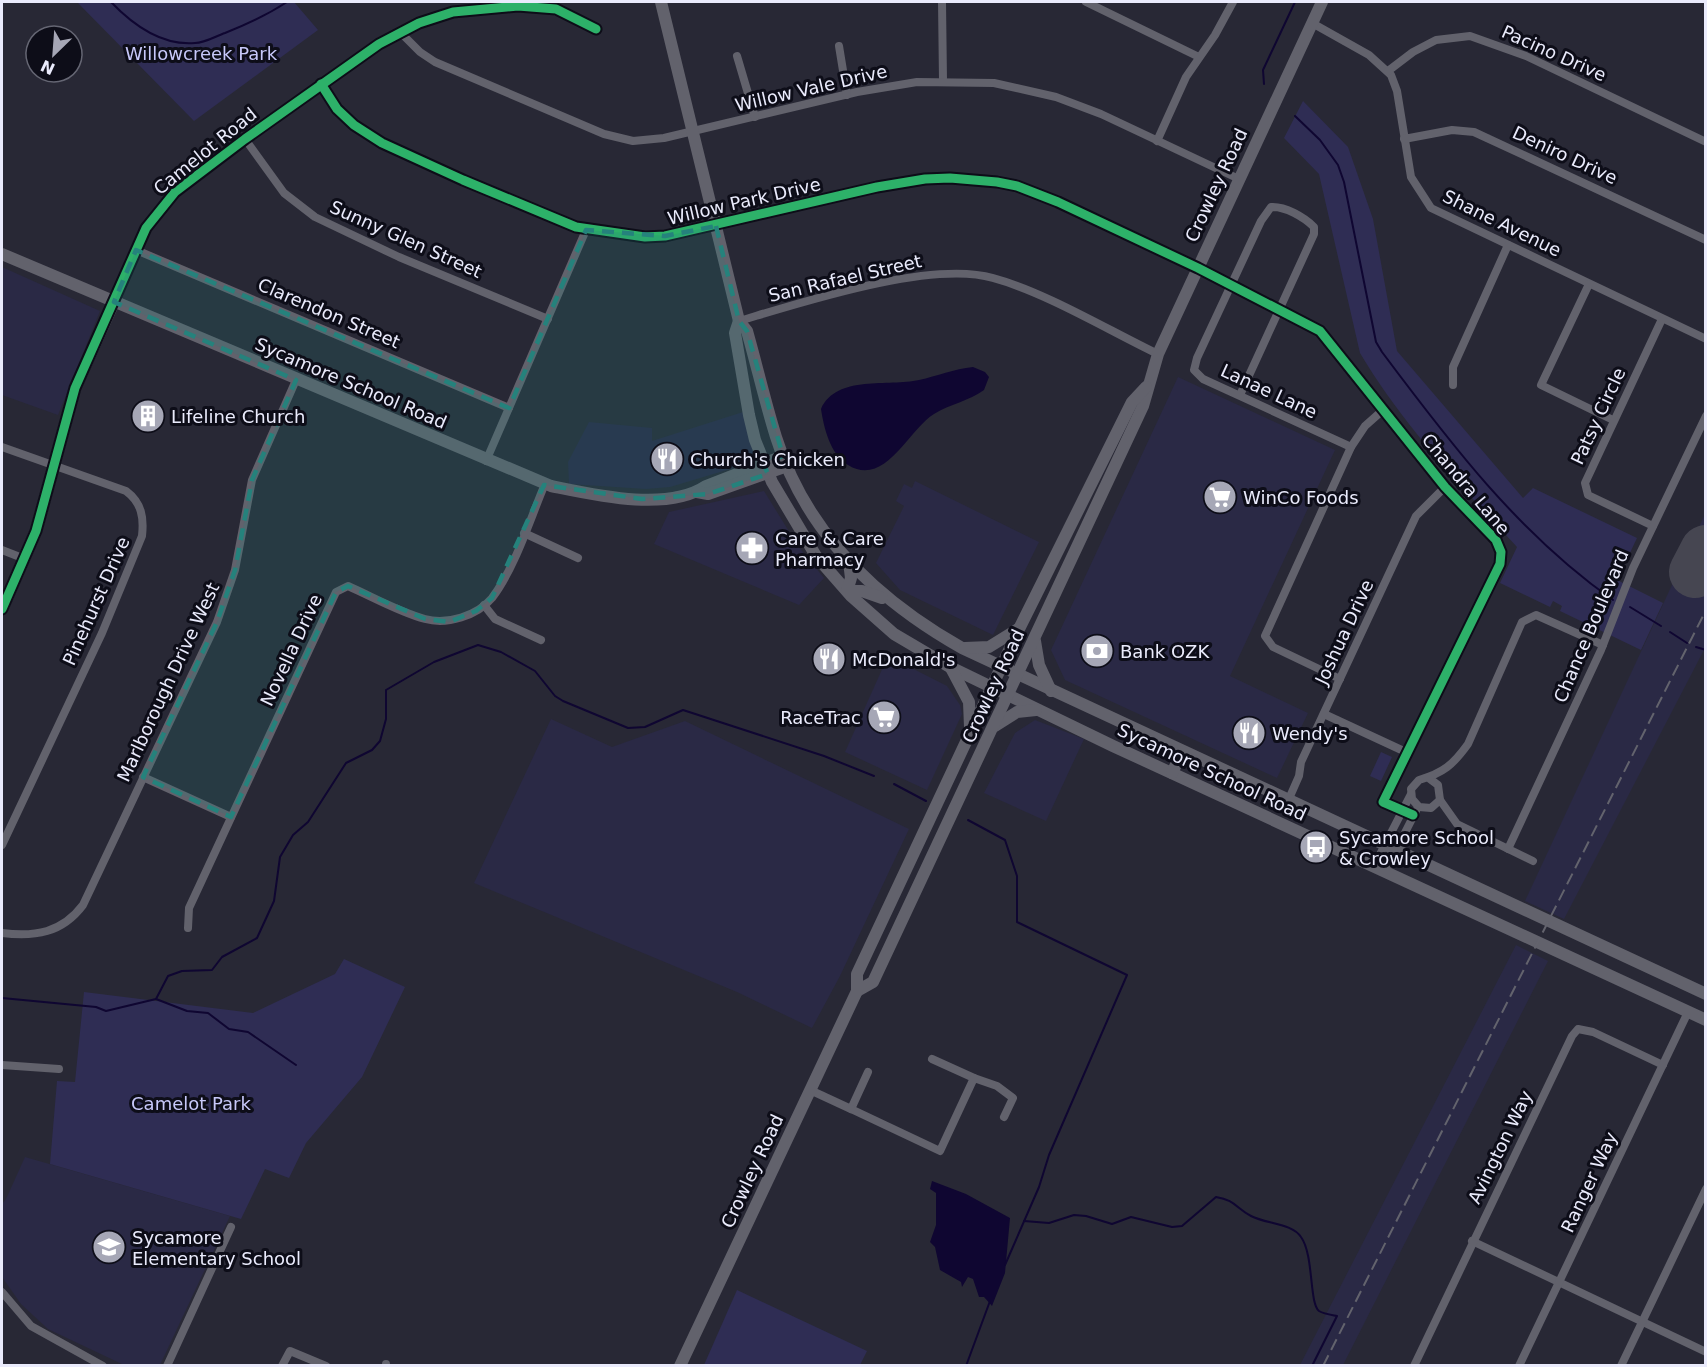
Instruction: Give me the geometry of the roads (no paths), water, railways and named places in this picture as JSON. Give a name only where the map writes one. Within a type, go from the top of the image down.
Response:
[{"type":"main road","points":[[661,2],[740,321],[747,331],[785,461]]},
{"type":"main road","name":"Crowley Road","points":[[857,991],[873,982],[1035,641],[1143,406],[1158,354],[1322,2]]},
{"type":"main road","name":"Sycamore School Road","points":[[2,254],[486,461],[545,484],[593,494],[642,499],[697,492],[706,486],[766,469],[785,461],[815,516],[849,560],[891,603],[921,625],[962,648],[1051,691],[1706,994]]},
{"type":"main road","name":"Camelot Road","points":[[2,609],[36,531],[75,388],[114,302]]},
{"type":"main road","points":[[740,321],[735,333],[748,415],[766,469]]},
{"type":"main road","name":"Crowley Road","points":[[680,1365],[857,991],[857,974],[1000,667],[1132,402],[1147,386]]},
{"type":"main road","points":[[1098,503],[1098,489],[1120,440],[1122,423]]},
{"type":"main road","name":"Sycamore School Road","points":[[766,469],[809,547],[847,591],[894,634],[950,667],[1172,773],[1706,1020]]},
{"type":"main road","points":[[849,560],[851,578],[847,591],[862,591],[891,603]]},
{"type":"main road","points":[[962,648],[989,647],[1019,629]]},
{"type":"main road","points":[[1035,641],[1039,665],[1051,691]]},
{"type":"main road","points":[[950,667],[969,702],[970,730]]},
{"type":"main road","points":[[994,727],[1018,712],[1038,710]]},
{"type":"main road","points":[[1172,773],[1182,752]]},
{"type":"street","points":[[942,2],[943,81]]},
{"type":"street","points":[[1086,2],[1199,57]]},
{"type":"street","points":[[1157,141],[1186,77],[1215,35],[1233,2]]},
{"type":"street","name":"Camelot Road","points":[[114,302],[152,218],[175,192],[321,84],[400,32],[453,12],[518,6],[556,9],[596,29]]},
{"type":"street","points":[[1312,23],[1351,43],[1388,71]]},
{"type":"street","name":"Willow Vale Drive","points":[[400,32],[420,52],[435,62],[604,134],[633,141],[693,132],[847,95],[917,82],[943,81],[1005,85],[1056,97],[1239,179]]},
{"type":"street","name":"Pacino Drive","points":[[1388,71],[1413,52],[1436,40],[1470,36],[1526,56],[1706,142]]},
{"type":"street","points":[[839,45],[847,95]]},
{"type":"street","points":[[737,56],[754,117]]},
{"type":"street","name":"Shane Avenue","points":[[1388,71],[1397,92],[1411,177],[1431,208],[1706,339]]},
{"type":"street","name":"Willow Park Drive","points":[[321,84],[344,117],[382,143],[538,212],[586,230],[645,237],[676,235],[877,187],[925,179],[970,179],[1017,186],[1058,202],[1198,268]]},
{"type":"street","name":"Deniro Drive","points":[[1404,139],[1452,130],[1474,132],[1706,240]]},
{"type":"street","name":"Sunny Glen Street","points":[[245,139],[284,193],[315,217],[399,257],[548,319]]},
{"type":"street","points":[[1230,286],[1268,209],[1276,206],[1310,222],[1314,227],[1314,234],[1240,395]]},
{"type":"street","points":[[486,461],[586,230]]},
{"type":"street","points":[[1453,385],[1452,367],[1508,245]]},
{"type":"street","name":"Clarendon Street","points":[[136,250],[509,408]]},
{"type":"street","name":"Chandra Lane","points":[[1198,268],[1320,331],[1332,343],[1445,487],[1496,540],[1501,552],[1500,564],[1383,802],[1413,815]]},
{"type":"street","name":"San Rafael Street","points":[[740,321],[905,279],[963,273],[991,277],[1014,286],[1158,354]]},
{"type":"street","points":[[1589,284],[1541,385],[1613,420]]},
{"type":"street","name":"Lanae Lane","points":[[1230,286],[1194,370],[1203,379],[1351,447]]},
{"type":"street","name":"Patsy Circle","points":[[1653,526],[1588,495],[1585,483],[1662,319]]},
{"type":"street","name":"Marlborough Drive West","points":[[2,933],[45,932],[62,927],[76,915],[217,622],[235,570],[252,480],[296,380]]},
{"type":"street","points":[[1340,679],[1273,647],[1265,636],[1351,447],[1365,426],[1383,410]]},
{"type":"street","name":"Chance Boulevard","points":[[1508,849],[1603,645],[1653,526],[1706,416]]},
{"type":"street","name":"Pinehurst Drive","points":[[2,447],[126,491],[138,503],[144,522],[102,633],[2,845]]},
{"type":"street","name":"Novella Drive","points":[[188,928],[189,908],[336,592],[348,586],[425,619],[449,622],[476,611],[492,598],[545,484]]},
{"type":"street","name":"Joshua Drive","points":[[1288,801],[1299,776],[1301,762],[1416,516],[1445,487]]},
{"type":"street","points":[[524,533],[578,558]]},
{"type":"street","points":[[2,550],[25,559]]},
{"type":"street","points":[[483,605],[495,619],[541,640]]},
{"type":"street","points":[[1430,779],[1456,761],[1468,744],[1522,622],[1536,615],[1603,645]]},
{"type":"street","points":[[1324,714],[1408,753]]},
{"type":"street","points":[[143,777],[231,817]]},
{"type":"street","points":[[1379,869],[1414,784],[1424,778],[1430,779],[1441,790],[1440,800],[1457,824],[1533,861]]},
{"type":"street","points":[[1411,794],[1419,807]]},
{"type":"street","points":[[1419,807],[1431,808],[1440,800]]},
{"type":"street","points":[[1389,848],[1419,807]]},
{"type":"street","name":"Ranger Way","points":[[1519,1365],[1688,1012]]},
{"type":"street","name":"Avington Way","points":[[1414,1365],[1472,1241],[1578,1029],[1593,1032],[1663,1065]]},
{"type":"street","points":[[932,1059],[997,1086],[1013,1098],[1004,1117]]},
{"type":"street","points":[[2,1065],[58,1069]]},
{"type":"street","points":[[851,1108],[868,1072]]},
{"type":"street","points":[[810,1090],[940,1151],[974,1078]]},
{"type":"street","points":[[1621,1365],[1706,1189]]},
{"type":"street","points":[[167,1365],[231,1227]]},
{"type":"street","points":[[1472,1241],[1706,1352]]},
{"type":"street","points":[[2,1292],[31,1326],[103,1365]]},
{"type":"street","points":[[282,1365],[290,1351],[326,1365]]},
{"type":"waterway","points":[[111,2],[129,19],[148,32],[183,43],[199,43],[210,39],[257,19],[287,2]]},
{"type":"waterway","points":[[1264,84],[1263,70],[1295,2]]},
{"type":"waterway","points":[[1295,116],[1320,140],[1338,165],[1344,182],[1376,342],[1382,352],[1460,453],[1517,517],[1579,574],[1613,600]]},
{"type":"waterway","points":[[1630,607],[1661,626]]},
{"type":"waterway","points":[[1670,632],[1687,643]]},
{"type":"waterway","points":[[2,998],[96,1007],[106,1011],[156,999],[168,976],[182,971],[212,970],[222,957],[257,938],[274,901],[280,857],[293,835],[308,822],[346,763],[372,750],[380,741],[386,719],[386,690],[434,662],[478,645],[501,652],[535,671],[555,696],[563,701],[628,728],[645,727],[683,710],[824,756],[874,776]]},
{"type":"waterway","points":[[1696,647],[1706,650]]},
{"type":"waterway","points":[[894,784],[926,801]]},
{"type":"waterway","points":[[968,820],[1005,840],[1017,876],[1017,922],[1127,975],[1049,1155],[1039,1187],[1005,1265]]},
{"type":"waterway","points":[[156,999],[187,1011],[208,1013],[229,1029],[248,1032],[296,1065]]},
{"type":"waterway","points":[[1024,1221],[1049,1223],[1074,1215],[1112,1224],[1131,1217],[1172,1227],[1182,1226],[1216,1197],[1231,1202],[1257,1219],[1292,1229],[1297,1232],[1305,1245],[1316,1306],[1321,1312],[1337,1316],[1312,1366]]},
{"type":"waterway","points":[[966,1366],[990,1301]]},
{"type":"railway","points":[[1323,1366],[1706,610]]},
{"type":"place","name":"Lifeline Church","points":[[148,416]]},
{"type":"place","name":"Church's Chicken","points":[[667,459]]},
{"type":"place","name":"WinCo Foods","points":[[1220,497]]},
{"type":"place","name":"Care & Care Pharmacy","points":[[752,548]]},
{"type":"place","name":"Bank OZK","points":[[1097,651]]},
{"type":"place","name":"McDonald's","points":[[829,659]]},
{"type":"place","name":"RaceTrac","points":[[884,717]]},
{"type":"place","name":"Wendy's","points":[[1249,733]]},
{"type":"place","name":"Sycamore School & Crowley","points":[[1316,847]]},
{"type":"place","name":"Sycamore Elementary School","points":[[109,1247]]},
{"type":"park label","name":"Willowcreek Park","points":[[201,53]]},
{"type":"park label","name":"Camelot Park","points":[[191,1103]]}]
